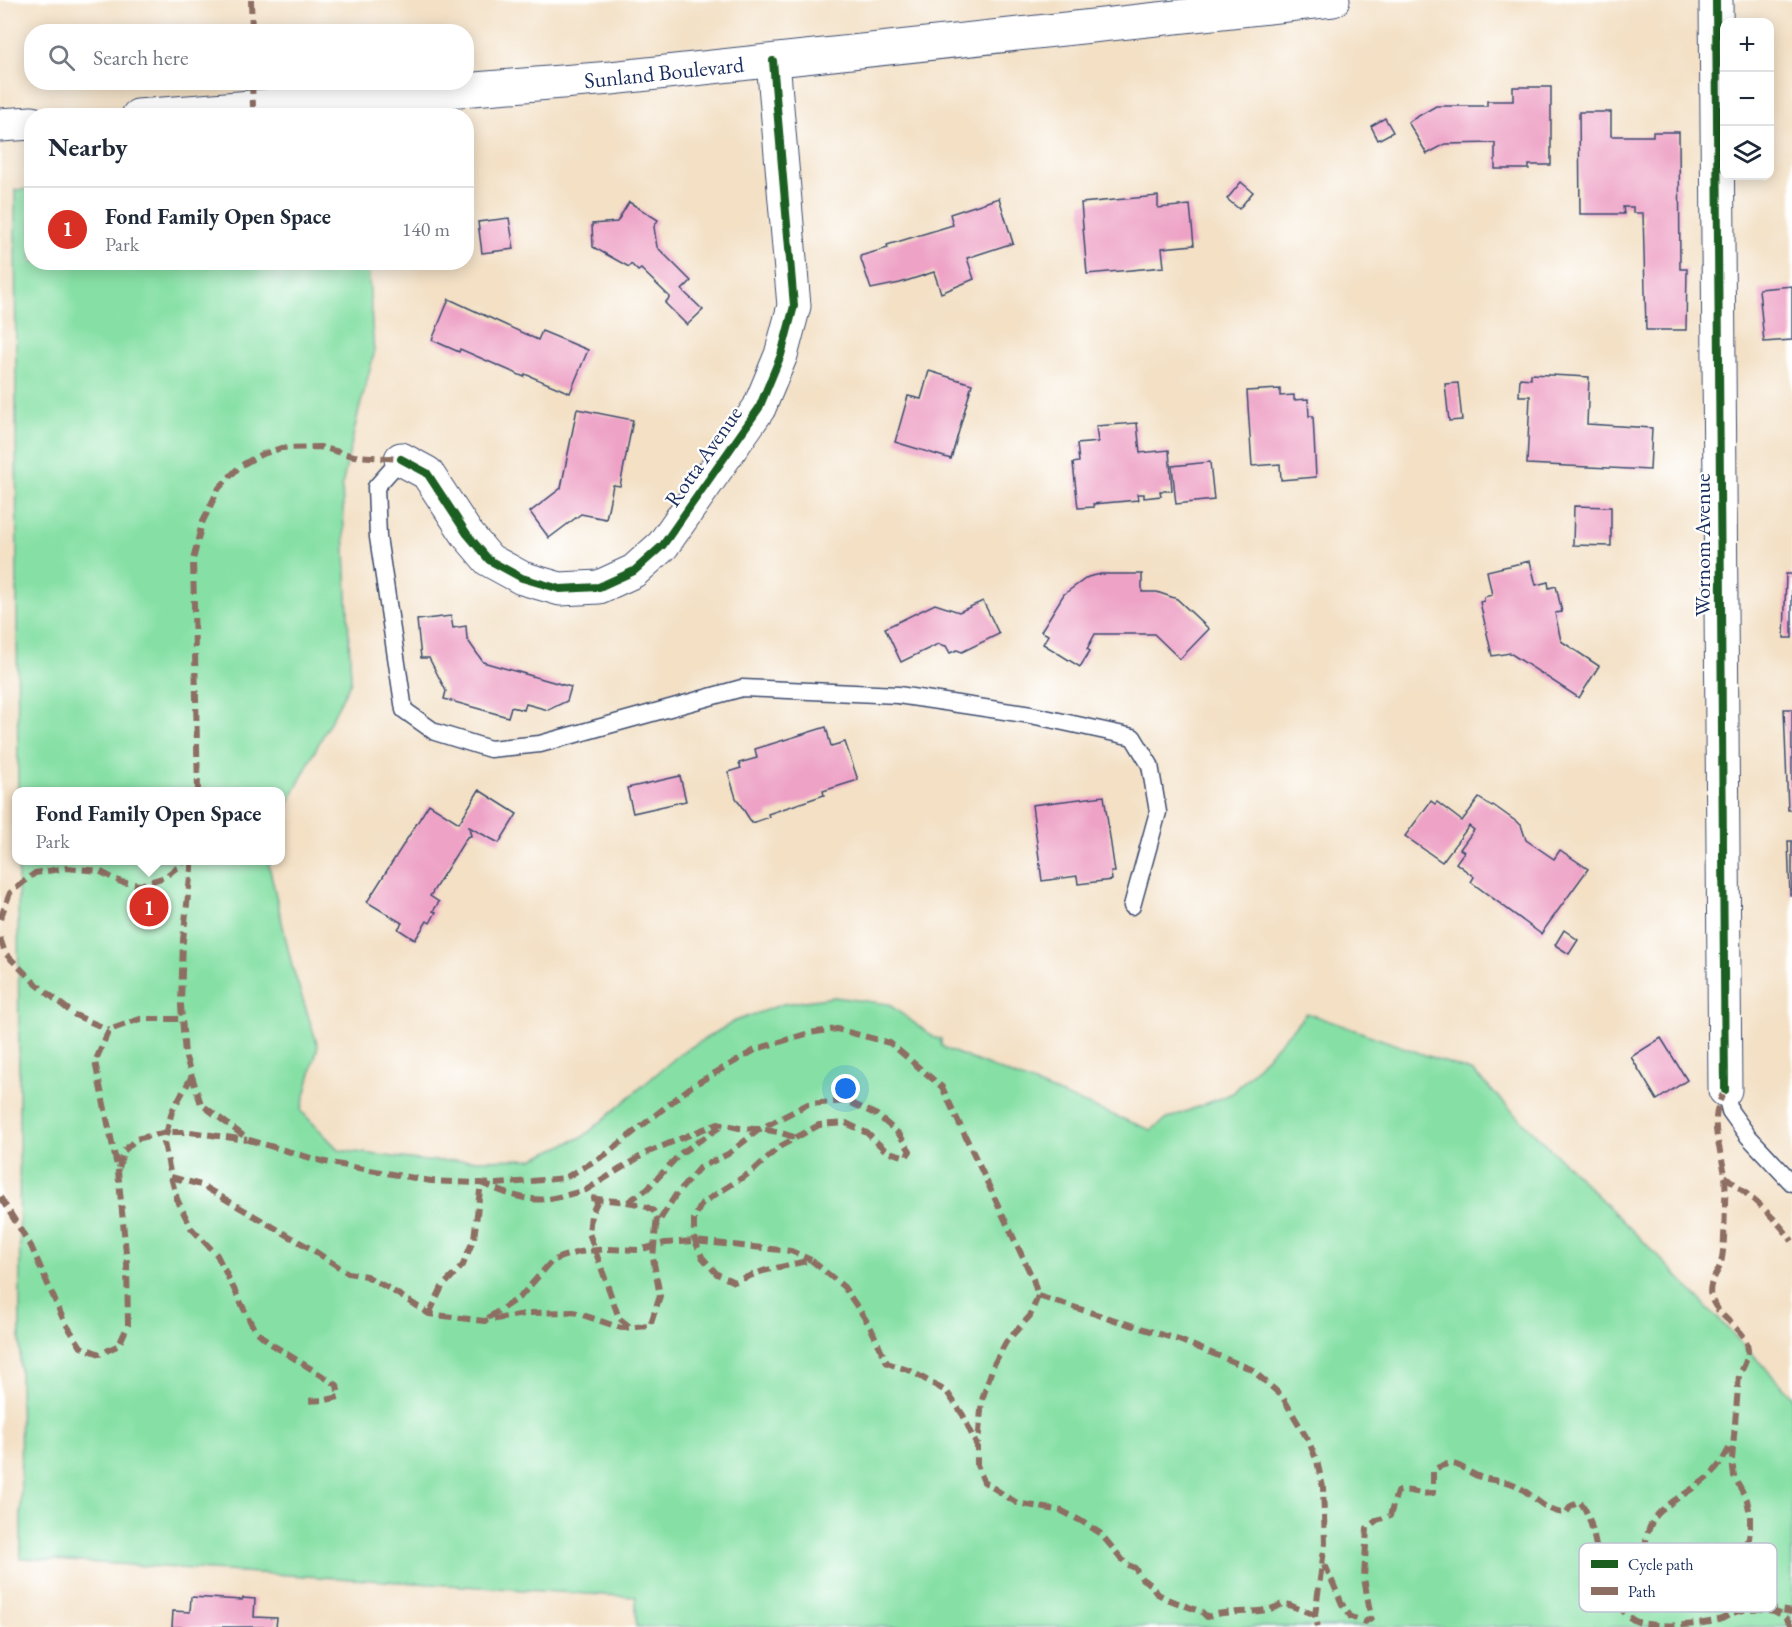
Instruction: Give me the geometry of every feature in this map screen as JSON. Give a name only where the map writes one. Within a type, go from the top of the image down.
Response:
[{"type":"street","name":"Sunland Boulevard","points":[[474,89],[600,79],[1333,0]]},
{"type":"street","name":"Wornom Avenue","points":[[1716,0],[1725,1090]]},
{"type":"street","name":"Rotta Avenue","points":[[401,459],[427,473],[467,534],[489,560],[522,578],[560,589],[599,586],[634,571],[663,545],[759,408],[781,355],[794,306],[772,61]]},
{"type":"street","name":"Sunland Boulevard","points":[[238,108],[463,90]]},
{"type":"street","points":[[0,125],[24,124]]},
{"type":"lane","points":[[401,459],[375,487],[378,537],[404,710],[435,732],[490,749],[540,744],[742,688],[898,695],[1031,715],[1133,737],[1150,765],[1158,812],[1132,906]]},
{"type":"lane","name":"Wornom Avenue","points":[[1725,1090],[1730,1111],[1748,1136],[1792,1183]]},
{"type":"green space","points":[[24,189],[24,270],[368,270],[374,354],[342,486],[351,681],[285,809],[285,787],[18,787],[15,190]]},
{"type":"green space","points":[[18,865],[269,865],[292,966],[318,1046],[301,1111],[339,1150],[426,1161],[532,1159],[584,1136],[681,1053],[735,1021],[783,1004],[834,997],[888,1004],[935,1038],[941,1039],[941,1044],[946,1049],[1151,1130],[1167,1119],[1233,1093],[1307,1013],[1473,1072],[1655,1253],[1792,1396],[1792,1627],[636,1627],[636,1597],[21,1558]]},
{"type":"building","points":[[1513,87],[1551,87],[1551,165],[1529,165],[1529,169],[1495,169],[1495,143],[1445,144],[1427,154],[1408,122],[1436,106],[1487,106],[1487,101],[1513,101]]},
{"type":"building","points":[[1579,112],[1611,112],[1611,136],[1653,136],[1653,132],[1679,132],[1680,269],[1687,269],[1686,330],[1646,330],[1643,213],[1633,213],[1633,207],[1623,207],[1624,214],[1580,214]]},
{"type":"building","points":[[1385,118],[1393,132],[1378,140],[1371,126]]},
{"type":"building","points":[[1241,182],[1253,192],[1239,209],[1227,199]]},
{"type":"building","points":[[1158,196],[1158,208],[1190,205],[1194,245],[1162,248],[1164,267],[1087,274],[1081,203]]},
{"type":"building","points":[[999,198],[1013,243],[967,258],[974,279],[941,293],[934,272],[871,289],[860,256],[888,248],[887,245],[953,225],[950,214]]},
{"type":"building","points":[[629,202],[658,220],[654,227],[657,247],[691,281],[682,290],[703,310],[687,325],[665,303],[670,297],[641,269],[638,271],[631,264],[629,267],[593,247],[592,224],[617,222]]},
{"type":"building","points":[[509,218],[514,249],[482,253],[478,222]]},
{"type":"building","points":[[1792,286],[1792,340],[1764,342],[1759,289]]},
{"type":"building","points":[[449,299],[538,340],[542,331],[588,350],[570,393],[432,340]]},
{"type":"building","points":[[929,371],[972,384],[951,459],[895,442],[908,396],[921,399]]},
{"type":"building","points":[[1531,374],[1589,377],[1587,424],[1652,428],[1650,470],[1527,464],[1530,396],[1519,396],[1520,378],[1531,379]]},
{"type":"building","points":[[1458,383],[1462,420],[1449,421],[1445,384]]},
{"type":"building","points":[[1280,389],[1280,396],[1294,395],[1294,400],[1308,399],[1309,416],[1313,416],[1316,477],[1281,480],[1280,464],[1252,466],[1247,391]]},
{"type":"building","points":[[577,409],[633,420],[620,486],[613,485],[606,519],[581,514],[549,538],[530,512],[561,488]]},
{"type":"building","points":[[1137,423],[1140,453],[1169,450],[1172,491],[1160,491],[1161,496],[1144,498],[1144,494],[1137,494],[1138,500],[1093,504],[1094,507],[1078,508],[1073,463],[1079,462],[1077,444],[1098,442],[1096,426]]},
{"type":"building","points":[[1210,462],[1214,500],[1176,504],[1172,466]]},
{"type":"building","points":[[1574,506],[1611,507],[1611,546],[1573,545]]},
{"type":"building","points":[[1530,561],[1536,585],[1548,582],[1549,588],[1556,586],[1562,612],[1555,613],[1561,641],[1599,666],[1579,698],[1510,653],[1492,656],[1480,602],[1484,601],[1484,597],[1492,595],[1487,571]]},
{"type":"building","points":[[1101,574],[1142,574],[1142,592],[1157,592],[1177,599],[1209,629],[1180,659],[1154,634],[1095,634],[1087,649],[1090,651],[1080,667],[1043,644],[1048,635],[1041,631],[1064,594],[1088,577]]},
{"type":"building","points":[[1786,574],[1792,574],[1792,638],[1784,638]]},
{"type":"building","points":[[983,601],[999,634],[962,652],[957,650],[950,653],[946,646],[938,644],[901,662],[885,628],[935,604],[959,612]]},
{"type":"building","points":[[451,616],[453,628],[466,626],[467,639],[483,662],[571,687],[567,701],[548,710],[526,704],[524,710],[511,707],[508,717],[444,699],[446,691],[429,658],[421,658],[417,620]]},
{"type":"building","points":[[1784,709],[1792,709],[1792,810],[1788,810]]},
{"type":"building","points":[[826,727],[831,746],[845,742],[858,780],[823,791],[824,795],[768,814],[769,817],[752,823],[736,798],[728,772],[741,768],[739,763],[757,758],[755,749]]},
{"type":"building","points":[[680,776],[686,801],[633,813],[627,788]]},
{"type":"building","points":[[479,790],[517,814],[499,843],[469,827],[471,836],[467,837],[430,896],[439,902],[433,911],[436,912],[430,923],[427,921],[415,940],[398,929],[402,923],[367,902],[429,804],[459,823]]},
{"type":"building","points":[[1104,796],[1115,872],[1111,872],[1112,880],[1078,884],[1077,876],[1042,881],[1032,805]]},
{"type":"building","points":[[1479,798],[1521,825],[1526,840],[1554,859],[1560,850],[1588,869],[1541,934],[1471,882],[1474,877],[1456,863],[1464,852],[1460,849],[1474,830],[1469,826],[1442,862],[1405,836],[1431,801],[1435,804],[1437,802],[1462,821]]},
{"type":"building","points":[[1788,841],[1792,841],[1792,895],[1790,895]]},
{"type":"building","points":[[1564,930],[1578,940],[1569,954],[1555,945]]},
{"type":"building","points":[[1661,1038],[1687,1080],[1657,1100],[1631,1057]]},
{"type":"building","points":[[191,1597],[255,1599],[254,1617],[277,1618],[276,1627],[172,1627],[173,1611],[190,1612]]},
{"type":"marked path","points":[[251,0],[252,24]]},
{"type":"marked path","points":[[252,90],[253,107]]},
{"type":"marked path","points":[[198,787],[193,560],[202,523],[219,488],[240,466],[260,455],[281,448],[320,447],[354,456],[401,459]]},
{"type":"marked path","points":[[0,919],[10,893],[35,873],[67,868],[99,871],[121,882],[140,885],[165,877],[180,865]]},
{"type":"marked path","points":[[191,865],[183,940],[181,1005],[185,1055],[201,1104],[249,1140],[325,1162],[431,1181],[497,1184],[565,1178],[605,1155],[692,1086],[757,1049],[809,1033],[837,1029],[890,1043],[942,1087],[1033,1279],[1038,1296],[1030,1316],[1006,1342],[993,1366],[982,1400],[978,1443]]},
{"type":"marked path","points":[[0,938],[5,953],[36,984],[75,1015],[109,1030]]},
{"type":"marked path","points":[[0,1197],[31,1246],[64,1321],[81,1347],[100,1354],[119,1345],[128,1325],[127,1263],[118,1171],[95,1062],[109,1030],[140,1019],[182,1019]]},
{"type":"marked path","points":[[192,1076],[172,1111],[164,1143],[171,1177],[201,1185],[348,1273],[366,1276],[429,1314],[484,1321],[530,1313],[574,1312],[621,1328],[650,1326],[660,1296],[653,1258],[656,1226],[675,1196],[699,1168],[728,1154],[760,1129],[808,1104],[847,1101],[877,1115],[899,1134],[910,1151],[906,1157],[886,1151],[867,1133],[846,1123],[819,1125],[779,1147],[753,1171],[702,1203],[694,1219],[694,1238],[702,1257],[717,1274],[734,1282],[763,1271],[811,1260],[844,1287],[870,1326],[887,1363],[911,1371],[947,1392],[963,1415],[977,1446],[977,1465],[984,1482],[1017,1503],[1062,1511],[1100,1533],[1126,1564],[1135,1568],[1142,1579],[1152,1585],[1156,1593],[1202,1612],[1207,1617],[1216,1614],[1265,1610],[1284,1603],[1315,1615]]},
{"type":"marked path","points":[[1725,1090],[1717,1112],[1716,1123],[1725,1179],[1724,1243],[1721,1263],[1710,1292],[1716,1307],[1739,1331],[1748,1348],[1746,1360],[1739,1375],[1732,1460],[1734,1476],[1747,1500],[1750,1514],[1749,1539],[1745,1543]]},
{"type":"marked path","points":[[429,1314],[442,1287],[463,1265],[474,1238],[481,1183],[522,1198],[540,1200],[563,1196],[586,1190],[646,1153],[718,1123],[739,1128],[778,1132],[797,1138]]},
{"type":"marked path","points":[[628,1202],[648,1188],[681,1153],[720,1127]]},
{"type":"marked path","points":[[119,1168],[123,1152],[136,1139],[167,1132],[190,1132],[247,1140]]},
{"type":"marked path","points":[[1725,1176],[1769,1214],[1792,1241]]},
{"type":"marked path","points":[[171,1177],[177,1199],[191,1228],[217,1255],[254,1329],[271,1344],[337,1385],[339,1397],[306,1401]]},
{"type":"marked path","points":[[591,1198],[628,1202],[647,1207],[654,1211],[657,1217],[656,1226]]},
{"type":"marked path","points":[[598,1200],[591,1215],[589,1233],[619,1318],[630,1327]]},
{"type":"marked path","points":[[488,1318],[521,1296],[551,1262],[579,1252],[606,1249],[639,1250],[665,1243],[695,1241],[791,1251],[811,1260]]},
{"type":"marked path","points":[[1038,1296],[1179,1340],[1251,1369],[1282,1396],[1308,1440],[1317,1461],[1323,1487],[1325,1543],[1315,1615],[1318,1627]]},
{"type":"marked path","points":[[1646,1543],[1649,1529],[1659,1513],[1712,1474],[1730,1447]]},
{"type":"marked path","points":[[1322,1568],[1326,1567],[1342,1604],[1351,1617],[1365,1622],[1371,1618],[1364,1578],[1367,1528],[1377,1520],[1390,1516],[1397,1492],[1406,1490],[1433,1493],[1433,1470],[1448,1464],[1458,1465],[1480,1477],[1513,1484],[1551,1510],[1566,1513],[1571,1506],[1580,1502],[1588,1516],[1595,1543]]},
{"type":"marked path","points":[[1777,1609],[1792,1612]]},
{"type":"marked path","points":[[1624,1612],[1641,1623],[1660,1625],[1710,1622],[1737,1612]]},
{"type":"marked path","points":[[1776,1612],[1783,1616],[1792,1627]]},
{"type":"cycle path","points":[[1716,0],[1725,1090]]},
{"type":"cycle path","points":[[401,459],[427,473],[467,534],[489,560],[522,578],[560,589],[599,587],[634,571],[663,545],[759,408],[781,355],[794,306],[773,61]]},
{"type":"place","name":"Fond Family Open Space","points":[[149,907]]}]
